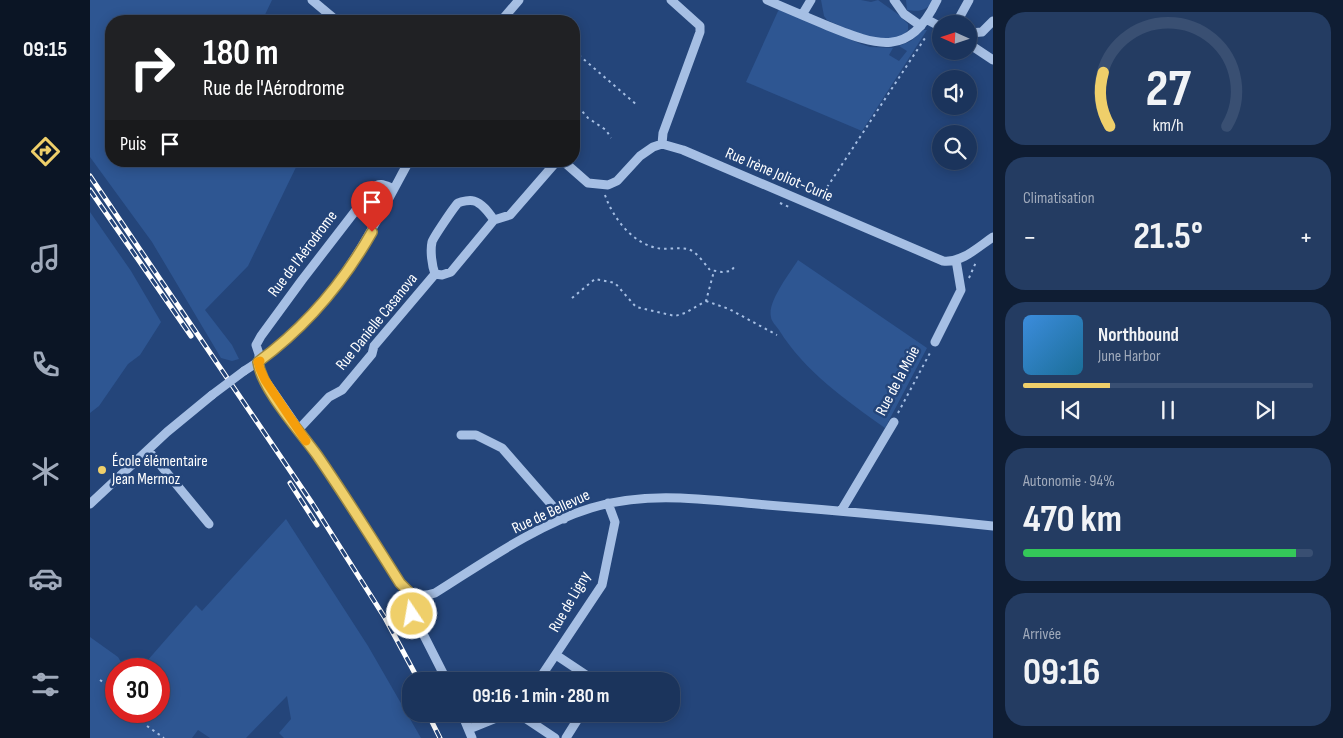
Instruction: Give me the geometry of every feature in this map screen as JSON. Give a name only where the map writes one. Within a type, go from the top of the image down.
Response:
[{"type":"street","points":[[312,0],[330,15]]},
{"type":"street","points":[[506,15],[519,0]]},
{"type":"street","points":[[570,167],[588,183],[608,185],[617,181],[640,156],[653,147],[662,144],[663,133],[700,32],[700,26],[670,0]]},
{"type":"street","points":[[767,0],[861,40],[875,43],[896,42],[931,24],[937,0]]},
{"type":"street","points":[[802,15],[811,0]]},
{"type":"street","points":[[894,0],[904,14],[931,24]]},
{"type":"street","points":[[964,15],[969,0]]},
{"type":"street","points":[[978,33],[982,32],[993,21]]},
{"type":"street","points":[[978,50],[993,60]]},
{"type":"street","name":"Rue Irène Joliot-Curie","points":[[662,144],[683,150],[932,258],[943,261],[956,260]]},
{"type":"street","points":[[90,504],[167,432],[295,332],[331,293],[364,245],[406,167]]},
{"type":"street","name":"Rue Danielle Casanova","points":[[436,274],[442,275],[451,272],[494,220],[510,215],[552,167]]},
{"type":"street","name":"Rue de l'Aérodrome","points":[[258,362],[259,354],[256,345],[261,336],[373,188],[380,184],[394,189]]},
{"type":"street","name":"Rue Danielle Casanova","points":[[436,274],[433,268],[431,243],[458,204],[465,201],[474,201],[488,212],[494,220]]},
{"type":"street","points":[[961,285],[956,260],[993,237]]},
{"type":"street","name":"Rue Danielle Casanova","points":[[298,430],[329,397],[342,390],[372,354],[374,346],[436,274]]},
{"type":"street","name":"Rue de la Moie","points":[[935,342],[960,295],[961,285]]},
{"type":"street","points":[[258,362],[265,380],[298,430],[336,484],[400,583],[412,595],[410,603],[412,614],[442,672]]},
{"type":"street","name":"Rue de la Moie","points":[[841,510],[894,422]]},
{"type":"street","points":[[461,435],[476,435],[502,448],[564,518]]},
{"type":"street","points":[[148,450],[209,524]]},
{"type":"street","name":"Rue de Bellevue","points":[[412,595],[421,596],[435,593],[530,536],[564,518],[590,508],[625,499],[666,497],[841,510],[993,526]]},
{"type":"street","name":"Rue de Ligny","points":[[544,672],[602,585],[614,522],[608,503]]},
{"type":"street","points":[[556,655],[582,672]]},
{"type":"street","points":[[466,722],[471,734],[492,722]]},
{"type":"street","points":[[531,722],[556,738]]},
{"type":"street","points":[[566,738],[576,722]]},
{"type":"path","points":[[815,207],[931,24]]},
{"type":"path","points":[[580,56],[637,105]]},
{"type":"path","points":[[580,109],[588,118],[606,130],[611,138]]},
{"type":"path","points":[[602,185],[605,195],[625,230],[639,242],[657,248],[689,249],[701,258],[710,270],[731,271],[735,266]]},
{"type":"path","points":[[605,195],[613,194]]},
{"type":"path","points":[[778,202],[783,206],[791,208]]},
{"type":"path","points":[[961,285],[967,284],[977,261]]},
{"type":"path","points":[[572,298],[595,279],[614,283],[636,307],[675,316],[685,313],[706,301],[714,271]]},
{"type":"path","points":[[706,301],[729,309],[777,335]]},
{"type":"path","name":"Rue de la Moie","points":[[894,422],[935,342]]},
{"type":"path","points":[[100,680],[105,683]]},
{"type":"path","points":[[147,726],[164,738]]},
{"type":"shaded area","points":[[90,0],[272,0],[265,15],[105,15],[105,167],[296,167],[248,266],[205,310],[232,345],[239,359],[232,361],[221,358],[152,242],[90,157]]},
{"type":"shaded area","points":[[821,0],[861,0],[871,2],[878,0],[908,24],[908,30],[901,36],[891,39],[880,39],[856,32],[827,20],[824,16]]},
{"type":"shaded area","points":[[906,0],[934,0],[925,9],[916,11],[907,10]]},
{"type":"shaded area","points":[[779,9],[861,44],[870,47],[893,48],[889,55],[899,61],[907,51],[899,46],[911,41],[923,30],[927,30],[862,131],[746,82]]},
{"type":"shaded area","points":[[90,212],[131,271],[161,322],[140,355],[128,364],[99,406],[90,413]]},
{"type":"shaded area","points":[[798,260],[927,348],[885,428],[841,396],[814,372],[789,345],[772,320],[772,304]]},
{"type":"shaded area","points":[[286,519],[368,646],[402,705],[402,722],[412,722],[421,738],[284,738],[279,733],[291,719],[287,696],[246,738],[210,738],[198,730],[192,738],[90,738],[90,637],[119,658],[105,658],[105,723],[170,723],[170,658],[150,658],[196,605],[202,611]]},
{"type":"railway","points":[[90,176],[312,503],[385,618],[414,672]]},
{"type":"railway","points":[[90,190],[191,336]]},
{"type":"railway","points":[[290,483],[317,525]]},
{"type":"railway","points":[[432,722],[440,738]]},
{"type":"slow traffic","points":[[260,361],[258,362],[265,380],[306,441]]},
{"type":"place","name":"École élémentaire Jean Mermoz","points":[[102,470]]},
{"type":"route","points":[[372,232],[348,271],[322,304],[278,348],[258,362],[265,380],[276,398],[316,454],[400,583],[412,595],[410,603],[412,614]]}]
